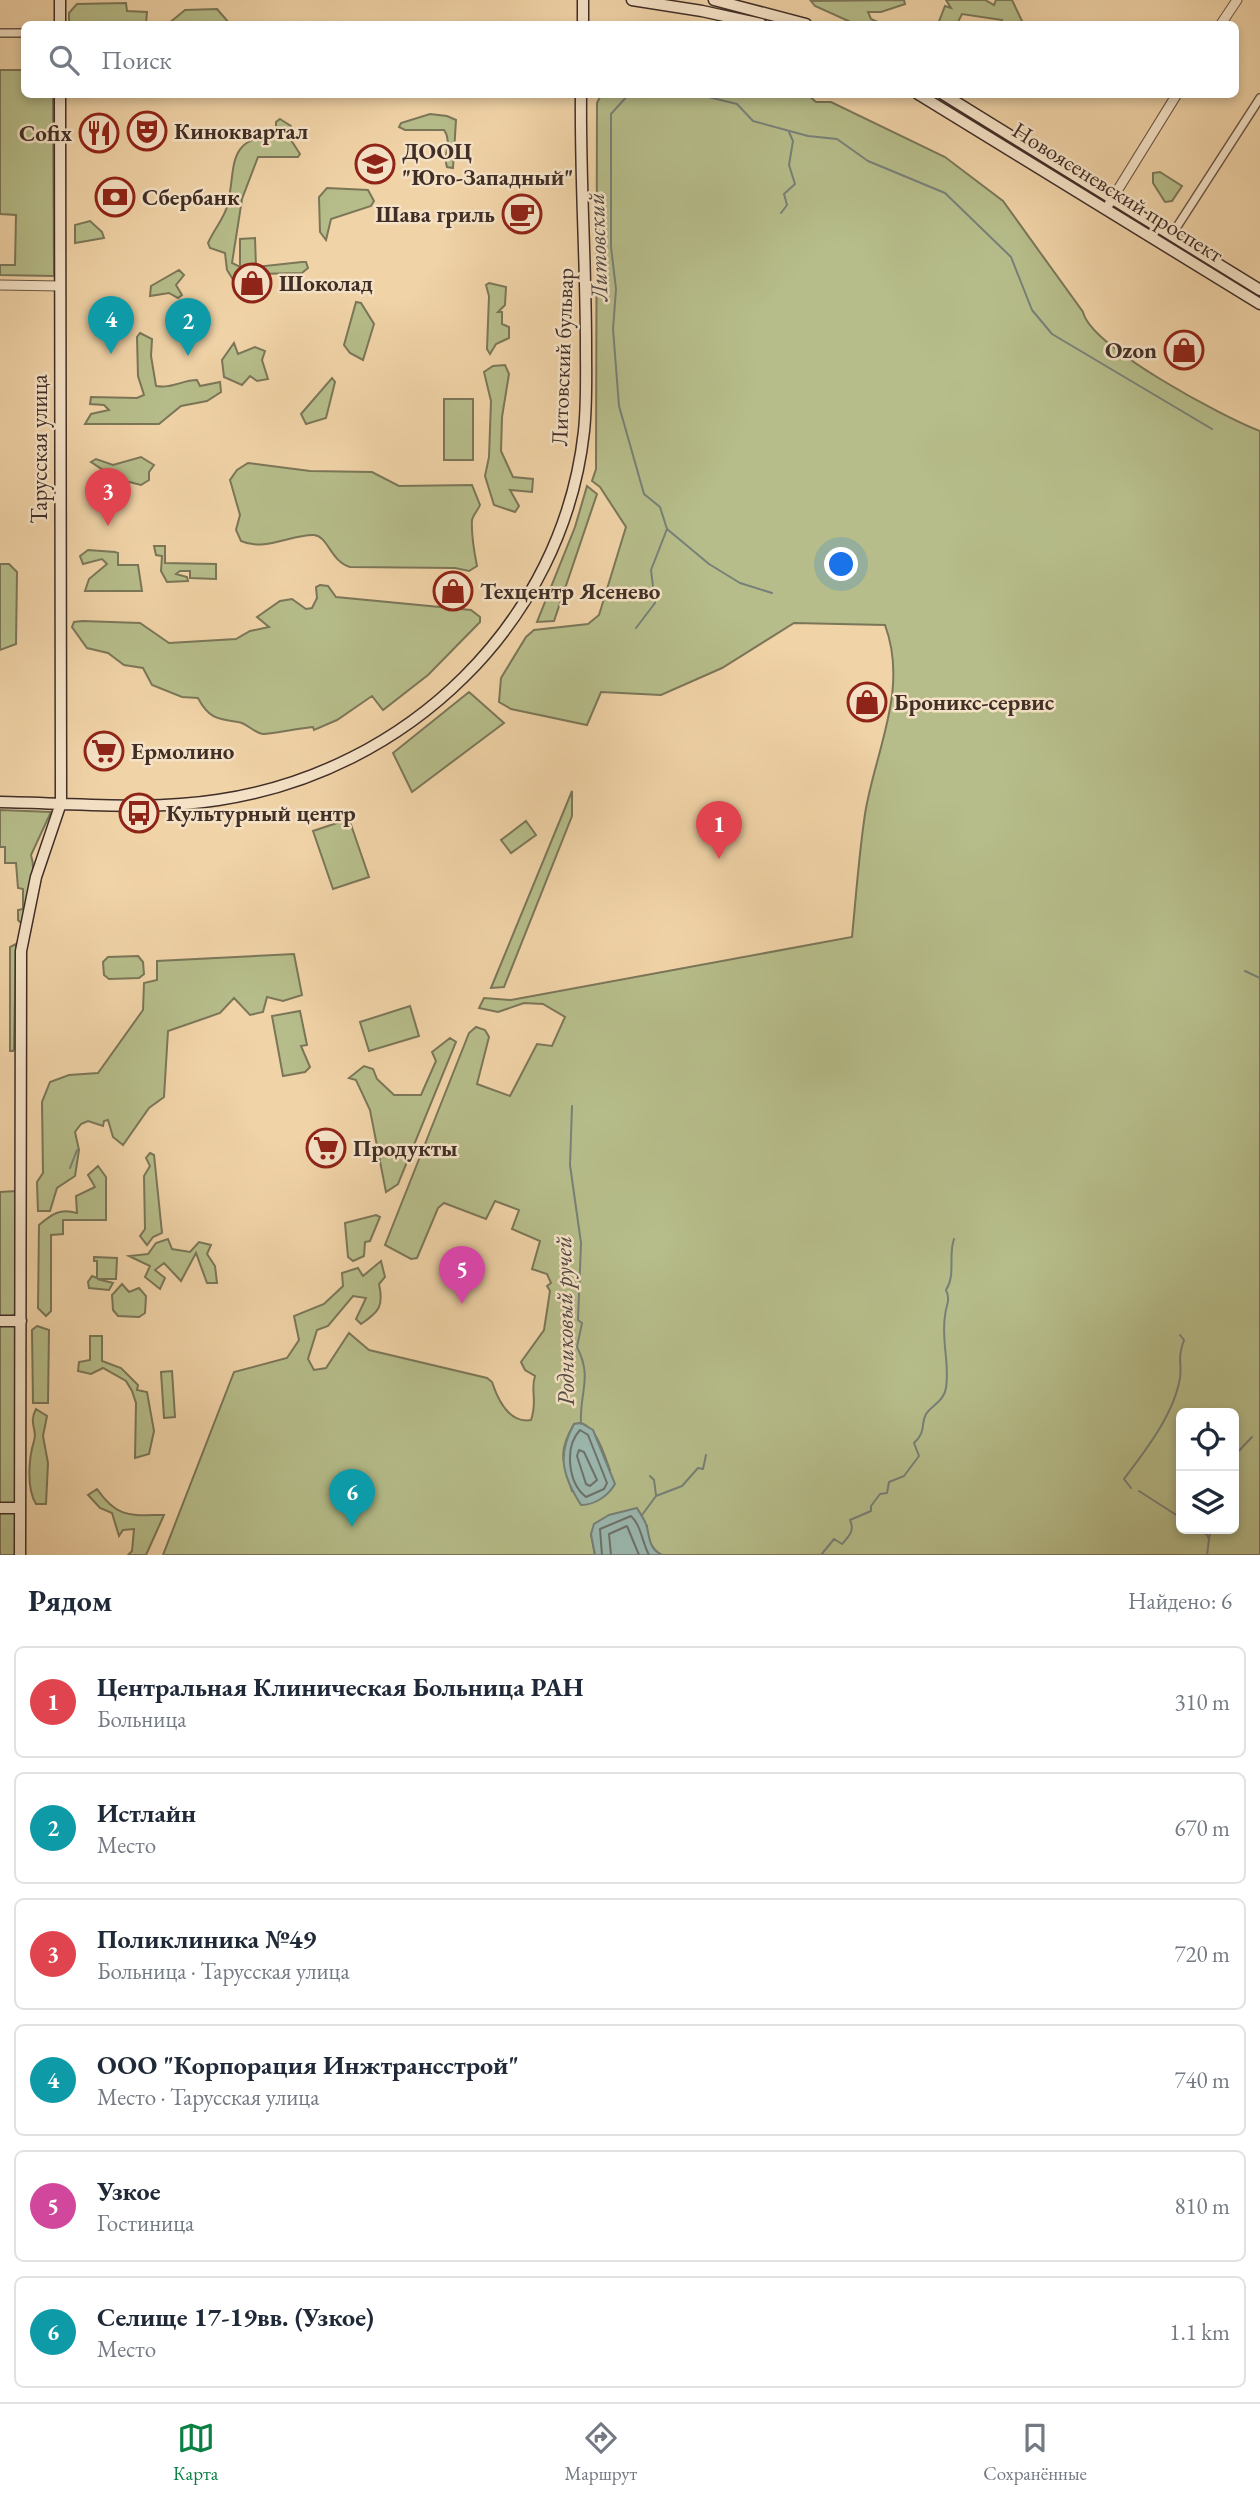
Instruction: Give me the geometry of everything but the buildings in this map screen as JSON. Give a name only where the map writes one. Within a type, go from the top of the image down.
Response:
[{"type":"main road","points":[[60,0],[60,21]]},
{"type":"main road","points":[[583,0],[583,21]]},
{"type":"main road","points":[[632,0],[747,21]]},
{"type":"main road","points":[[714,0],[778,20]]},
{"type":"main road","name":"Тарусская улица","points":[[20,1555],[21,951],[36,877],[61,803],[60,98]]},
{"type":"main road","name":"Литовский бульвар","points":[[0,802],[164,804],[216,801],[265,791],[314,775],[382,743],[429,709],[464,679],[515,620],[545,570],[558,539],[576,476],[584,430],[586,283],[582,98]]},
{"type":"main road","name":"Новоясеневский проспект","points":[[924,98],[1171,236],[1260,290]]},
{"type":"main road","name":"Новоясеневский проспект","points":[[950,98],[1260,304]]},
{"type":"main road","points":[[0,1321],[21,1321]]},
{"type":"main road","points":[[0,1508],[20,1508]]},
{"type":"street","points":[[1223,21],[1237,0]]},
{"type":"street","points":[[0,33],[21,33]]},
{"type":"street","points":[[1110,204],[1175,98]]},
{"type":"street","points":[[1171,236],[1260,98]]},
{"type":"street","points":[[965,123],[963,115],[971,111]]},
{"type":"street","points":[[0,285],[60,286]]},
{"type":"green space","points":[[904,0],[905,4],[881,12],[868,12],[871,19],[875,21],[848,21],[815,6],[811,1]]},
{"type":"green space","points":[[946,0],[985,0],[994,5],[996,0],[1012,0],[1022,21],[1002,21],[962,14],[958,21],[939,21],[945,6],[951,8]]},
{"type":"green space","points":[[126,3],[127,11],[147,12],[146,21],[69,21],[69,13],[77,4]]},
{"type":"green space","points":[[217,9],[227,21],[172,21],[185,10]]},
{"type":"green space","points":[[0,70],[21,70],[21,98],[53,98],[54,276],[0,275],[0,265],[15,265],[16,215],[0,214]]},
{"type":"green space","points":[[600,98],[811,98],[816,102],[831,102],[945,157],[1003,201],[1091,327],[1109,344],[1161,380],[1260,431],[1260,1555],[662,1555],[650,1543],[647,1526],[591,1534],[595,1555],[163,1555],[234,1372],[287,1358],[299,1340],[294,1316],[324,1304],[343,1286],[342,1273],[358,1268],[363,1276],[381,1261],[385,1277],[379,1284],[379,1308],[361,1324],[356,1319],[366,1298],[353,1296],[328,1326],[317,1330],[308,1359],[314,1370],[326,1368],[349,1333],[369,1350],[487,1378],[492,1382],[505,1409],[516,1418],[531,1420],[535,1376],[525,1370],[521,1362],[544,1330],[550,1291],[547,1286],[551,1283],[547,1274],[532,1269],[540,1241],[512,1229],[519,1210],[495,1201],[486,1219],[444,1203],[438,1208],[417,1258],[411,1259],[385,1245],[469,1033],[476,1027],[485,1030],[489,1037],[477,1084],[510,1096],[537,1044],[552,1046],[565,1017],[543,1004],[524,1003],[498,1012],[479,1008],[484,998],[511,1000],[852,937],[865,814],[892,697],[891,649],[885,625],[794,623],[722,668],[661,695],[601,692],[587,725],[511,709],[499,702],[501,678],[526,637],[534,630],[588,624],[599,615],[626,527],[600,487],[592,481],[596,469],[597,103]],"holes":[[[581,1423],[591,1430],[610,1470],[572,1491],[564,1465],[565,1443],[574,1424]]]},
{"type":"green space","points":[[430,114],[456,120],[453,168],[447,167],[448,139],[444,130],[405,130],[399,127],[401,123]]},
{"type":"green space","points":[[280,119],[291,126],[291,140],[300,154],[298,157],[258,157],[242,199],[232,263],[240,267],[240,239],[255,238],[256,267],[306,262],[308,268],[302,273],[256,274],[234,281],[227,270],[225,253],[210,248],[208,243],[228,204],[236,156],[249,142],[276,135],[276,122]]},
{"type":"green space","points":[[1160,172],[1182,186],[1172,201],[1165,202],[1153,183],[1153,173]]},
{"type":"green space","points":[[327,188],[368,190],[374,201],[371,206],[331,219],[326,240],[320,232],[319,197]]},
{"type":"green space","points":[[90,221],[102,232],[104,238],[75,243],[75,225]]},
{"type":"green space","points":[[179,270],[184,275],[176,285],[182,295],[178,298],[169,293],[150,296],[151,286]]},
{"type":"green space","points":[[489,283],[506,287],[505,305],[498,312],[502,312],[502,324],[509,327],[509,338],[496,344],[490,354],[487,349],[489,296],[486,285]]},
{"type":"green space","points":[[356,302],[361,303],[374,324],[363,360],[350,353],[344,345]]},
{"type":"green space","points":[[140,333],[152,339],[151,356],[156,386],[197,380],[200,386],[220,382],[221,392],[207,401],[181,406],[159,424],[85,424],[91,414],[109,410],[104,405],[90,404],[91,397],[137,398],[144,395],[138,376],[137,337]]},
{"type":"green space","points":[[234,343],[238,354],[255,347],[265,351],[262,360],[268,379],[257,381],[250,376],[242,385],[224,377],[222,360]]},
{"type":"green space","points":[[505,365],[509,374],[502,417],[501,451],[513,477],[533,479],[532,492],[510,490],[519,506],[515,512],[494,505],[485,476],[489,457],[491,401],[484,372],[493,366]]},
{"type":"green space","points":[[332,378],[335,382],[326,418],[306,424],[301,414]]},
{"type":"green space","points":[[444,399],[473,399],[473,460],[444,460]]},
{"type":"green space","points":[[141,457],[154,465],[149,472],[149,480],[141,485],[117,479],[91,462],[96,459],[113,465]]},
{"type":"green space","points":[[248,463],[310,471],[372,472],[399,486],[472,485],[480,505],[472,520],[477,566],[469,571],[455,568],[350,567],[338,560],[319,536],[306,535],[259,545],[241,541],[236,530],[240,515],[230,480],[237,470]]},
{"type":"green space","points":[[587,486],[597,494],[554,621],[537,622],[575,527]]},
{"type":"green space","points":[[154,546],[165,546],[165,563],[216,564],[216,579],[190,578],[190,571],[180,571],[176,574],[187,577],[188,581],[167,582],[161,571],[162,556],[156,555]]},
{"type":"green space","points":[[88,550],[115,552],[118,553],[118,565],[138,565],[142,591],[85,591],[89,579],[107,564],[102,559],[83,564],[80,556]]},
{"type":"green space","points":[[0,564],[9,564],[17,572],[16,644],[0,650]]},
{"type":"green space","points":[[328,586],[336,597],[471,610],[480,617],[480,622],[428,675],[383,710],[372,696],[337,720],[314,730],[313,727],[263,734],[241,723],[215,717],[198,698],[182,697],[152,685],[143,668],[124,665],[108,653],[87,648],[72,627],[74,622],[82,621],[140,623],[169,643],[236,639],[250,631],[269,627],[257,617],[280,601],[292,599],[306,609],[312,608],[317,598],[316,587]]},
{"type":"green space","points":[[469,692],[504,723],[412,792],[393,753]]},
{"type":"green space","points":[[572,791],[572,816],[504,987],[491,988]]},
{"type":"green space","points":[[0,810],[51,812],[31,855],[33,881],[23,925],[18,920],[18,910],[23,909],[23,889],[18,888],[16,863],[5,863],[5,847],[0,847]]},
{"type":"green space","points":[[349,819],[369,877],[333,889],[313,831]]},
{"type":"green space","points":[[526,821],[536,835],[511,853],[501,840]]},
{"type":"green space","points":[[16,944],[14,1049],[10,1051],[10,947]]},
{"type":"green space","points":[[294,954],[302,995],[283,1001],[267,997],[263,1012],[250,1015],[234,998],[220,1013],[168,1031],[164,1097],[149,1108],[123,1145],[113,1137],[108,1120],[104,1121],[103,1126],[88,1121],[81,1124],[75,1132],[79,1150],[75,1176],[57,1188],[50,1211],[38,1211],[37,1182],[43,1173],[42,1102],[50,1082],[69,1075],[98,1073],[143,1010],[144,983],[157,980],[157,961]]},
{"type":"green space","points":[[138,956],[143,962],[144,974],[139,978],[109,979],[104,975],[103,962],[108,957]]},
{"type":"green space","points":[[410,1006],[419,1036],[369,1051],[360,1022]]},
{"type":"green space","points":[[300,1011],[307,1045],[301,1046],[310,1067],[305,1072],[283,1076],[272,1016]]},
{"type":"green space","points":[[450,1038],[456,1042],[398,1184],[386,1192],[370,1110],[356,1080],[349,1078],[364,1066],[373,1069],[377,1079],[394,1095],[421,1095],[436,1061],[432,1052]]},
{"type":"green space","points":[[150,1153],[154,1155],[162,1233],[153,1237],[147,1245],[140,1236],[145,1229],[144,1176],[150,1166],[146,1158]]},
{"type":"green space","points":[[98,1166],[106,1177],[106,1220],[63,1220],[63,1234],[51,1235],[51,1311],[46,1316],[38,1308],[39,1225],[56,1213],[77,1213],[76,1196],[95,1187],[88,1175]]},
{"type":"green space","points":[[16,1191],[17,1312],[11,1317],[0,1317],[0,1192]]},
{"type":"green space","points":[[376,1215],[380,1217],[370,1241],[365,1242],[364,1256],[353,1261],[348,1257],[345,1223]]},
{"type":"green space","points":[[168,1239],[172,1249],[190,1252],[199,1242],[211,1245],[207,1254],[215,1266],[217,1283],[207,1283],[196,1253],[181,1281],[164,1263],[155,1270],[165,1278],[160,1289],[145,1277],[150,1266],[129,1256],[148,1254],[156,1243]]},
{"type":"green space","points":[[94,1257],[117,1258],[116,1279],[97,1279],[113,1283],[109,1290],[89,1288],[88,1282],[92,1276],[97,1278],[97,1261],[94,1261]]},
{"type":"green space","points":[[122,1284],[129,1292],[139,1288],[146,1296],[145,1313],[139,1317],[118,1316],[113,1310],[112,1295]]},
{"type":"green space","points":[[0,1324],[14,1325],[17,1331],[16,1503],[0,1505]]},
{"type":"green space","points":[[37,1326],[49,1330],[48,1403],[33,1403],[32,1330]]},
{"type":"green space","points":[[90,1336],[102,1336],[102,1361],[121,1368],[138,1385],[137,1390],[147,1392],[154,1431],[149,1454],[135,1458],[136,1403],[126,1381],[103,1368],[91,1374],[78,1371],[79,1362],[90,1360]]},
{"type":"green space","points":[[172,1371],[175,1417],[164,1418],[161,1372]]},
{"type":"green space","points":[[36,1409],[47,1416],[43,1436],[48,1463],[46,1504],[36,1504],[30,1481],[35,1437],[33,1419]]},
{"type":"green space","points":[[97,1489],[118,1510],[133,1515],[164,1515],[146,1555],[128,1555],[132,1551],[134,1529],[123,1530],[119,1536],[112,1513],[100,1508],[88,1495]]},
{"type":"green space","points":[[0,1512],[13,1512],[16,1516],[17,1555],[0,1555]]},
{"type":"water","points":[[581,1423],[593,1430],[615,1484],[601,1499],[581,1505],[566,1474],[564,1455],[574,1424]]},
{"type":"water","points":[[637,1508],[646,1524],[652,1546],[662,1555],[595,1555],[591,1534],[594,1524],[609,1515]]},
{"type":"waterway","name":"Литовский","points":[[625,98],[611,114],[611,247],[616,289],[613,329],[619,406],[644,494],[660,507],[667,529],[651,570],[655,603],[636,628]]},
{"type":"waterway","points":[[712,98],[737,104],[753,121],[808,136],[837,139],[868,161],[945,193],[1011,257],[1032,310],[1052,334],[1212,429]]},
{"type":"waterway","points":[[781,213],[787,205],[784,194],[795,184],[789,165],[793,141],[789,132]]},
{"type":"waterway","points":[[667,529],[709,564],[740,583],[772,593]]},
{"type":"waterway","points":[[1245,971],[1260,978]]},
{"type":"waterway","name":"Родниковый ручей","points":[[572,1106],[570,1165],[581,1243],[578,1320],[582,1323],[577,1347],[585,1377],[581,1424]]},
{"type":"waterway","points":[[70,1168],[77,1150]]},
{"type":"waterway","points":[[821,1555],[834,1539],[842,1544],[852,1530],[850,1520],[871,1511],[871,1506],[880,1494],[887,1493],[889,1482],[904,1476],[919,1456],[914,1443],[921,1435],[926,1414],[940,1400],[946,1388],[944,1325],[954,1239]]},
{"type":"waterway","points":[[1131,1488],[1124,1479],[1158,1431],[1177,1391],[1184,1340],[1180,1335]]},
{"type":"waterway","points":[[1239,1451],[1252,1437]]},
{"type":"waterway","points":[[642,1515],[656,1496],[682,1486],[698,1468],[703,1469],[706,1455]]},
{"type":"waterway","points":[[650,1476],[654,1480],[656,1495]]},
{"type":"waterway","points":[[1139,1491],[1176,1515]]},
{"type":"waterway","points":[[1206,1534],[1209,1539],[1207,1555]]},
{"type":"waterway","points":[[1209,1538],[1210,1534]]},
{"type":"place","name":"Киноквартал","points":[[147,131]]},
{"type":"place","name":"Cofix","points":[[99,133]]},
{"type":"place","name":"ДООЦ \"Юго-Западный\"","points":[[375,164]]},
{"type":"place","name":"Сбербанк","points":[[115,197]]},
{"type":"place","name":"Шава гриль","points":[[522,214]]},
{"type":"place","name":"Шоколад","points":[[252,283]]},
{"type":"place","name":"Ozon","points":[[1184,350]]},
{"type":"place","name":"ООО \"Корпорация Инжтрансстрой\"","points":[[111,354]]},
{"type":"place","name":"Истлайн","points":[[188,356]]},
{"type":"place","name":"Поликлиника №49","points":[[108,526]]},
{"type":"place","name":"Техцентр Ясенево","points":[[453,591]]},
{"type":"place","name":"Броникс-сервис","points":[[867,702]]},
{"type":"place","name":"Ермолино","points":[[104,751]]},
{"type":"place","name":"Культурный центр","points":[[139,813]]},
{"type":"place","name":"Центральная Клиническая Больница РАН","points":[[719,859]]},
{"type":"place","name":"Продукты","points":[[326,1148]]},
{"type":"place","name":"Узкое","points":[[462,1304]]},
{"type":"place","name":"Селище 17-19вв. (Узкое)","points":[[352,1527]]}]
